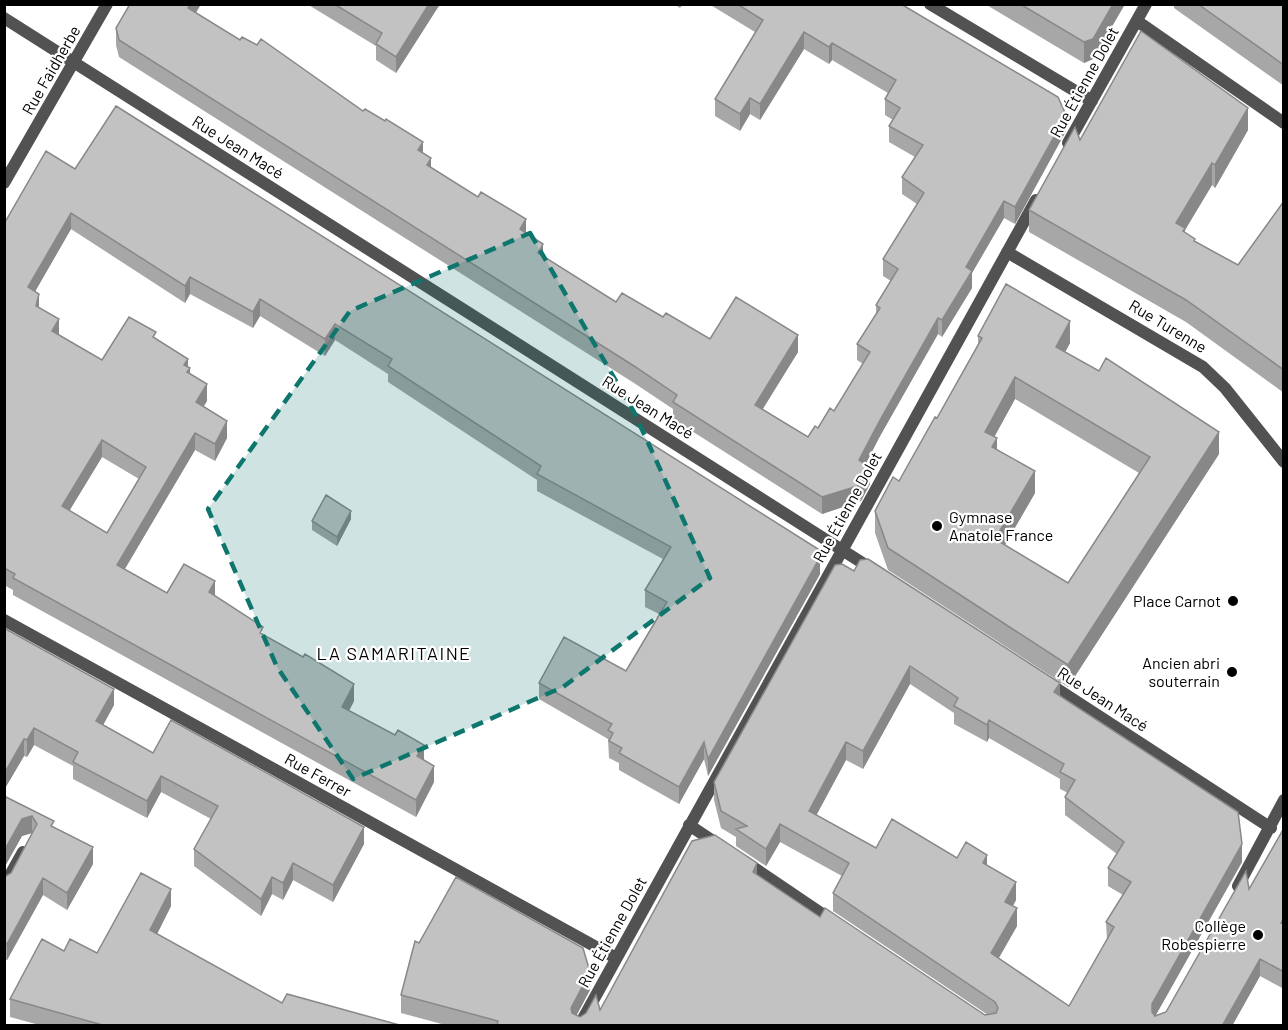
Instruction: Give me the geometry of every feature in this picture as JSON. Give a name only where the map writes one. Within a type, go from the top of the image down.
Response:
[{"type":"street","name":"Rue Faidherbe","points":[[4,183],[108,4]]},
{"type":"street","points":[[930,4],[1092,101]]},
{"type":"street","name":"Rue Étienne Dolet","points":[[1064,151],[1146,4]]},
{"type":"street","name":"Rue Jean Macé","points":[[4,18],[882,576]]},
{"type":"street","points":[[1137,21],[1284,123]]},
{"type":"street","name":"Rue Étienne Dolet","points":[[579,1026],[1041,192]]},
{"type":"street","name":"Rue Turenne","points":[[1007,252],[1196,362],[1225,388],[1284,462]]},
{"type":"street","name":"Rue Ferrer","points":[[4,620],[616,957]]},
{"type":"street","name":"Rue Jean Macé","points":[[1033,673],[1271,828]]},
{"type":"street","points":[[1230,901],[1284,800]]},
{"type":"street","points":[[689,825],[844,928]]},
{"type":"street","points":[[4,885],[29,840]]},
{"type":"highlighted area","points":[[530,233],[634,412],[710,578],[563,687],[353,779],[277,667],[208,509],[350,311]]},
{"type":"building","points":[[130,4],[190,4],[188,8],[240,40],[242,37],[257,45],[261,39],[363,111],[365,109],[385,121],[386,119],[423,142],[418,150],[431,158],[427,165],[478,197],[481,192],[526,219],[520,229],[543,244],[538,253],[616,302],[622,293],[663,317],[666,313],[710,339],[736,297],[798,335],[755,405],[808,437],[815,426],[818,428],[830,408],[834,411],[870,352],[857,344],[880,308],[876,305],[898,269],[883,259],[924,193],[902,177],[923,145],[889,126],[900,108],[885,99],[896,80],[832,43],[829,47],[804,32],[760,104],[750,98],[740,114],[715,99],[763,20],[737,4],[901,4],[1058,97],[1066,115],[1015,207],[1004,201],[966,267],[972,271],[942,320],[938,318],[880,420],[859,460],[870,468],[861,485],[822,497],[673,402],[677,395],[634,366],[119,40],[116,28]]},
{"type":"building","points":[[334,4],[429,4],[396,57],[376,44],[382,33]]},
{"type":"building","points":[[1020,4],[1113,4],[1093,39],[1084,42]]},
{"type":"building","points":[[1198,4],[1284,4],[1284,65]]},
{"type":"building","points":[[1141,31],[1248,108],[1215,165],[1212,163],[1176,223],[1185,228],[1183,231],[1195,239],[1194,241],[1238,265],[1284,201],[1284,370],[1186,300],[1029,210],[1075,127],[1080,140]]},
{"type":"building","points":[[116,106],[818,549],[820,557],[708,759],[704,742],[679,787],[619,753],[622,748],[609,741],[613,733],[608,730],[612,724],[539,683],[564,637],[626,671],[667,602],[645,590],[671,547],[537,474],[541,466],[388,366],[392,359],[335,324],[325,339],[260,299],[253,312],[190,277],[185,286],[71,213],[28,287],[39,294],[36,306],[59,319],[52,331],[102,360],[129,317],[156,332],[153,337],[188,359],[184,365],[190,368],[187,372],[207,384],[196,402],[227,421],[215,444],[195,433],[117,565],[167,593],[184,564],[215,581],[209,592],[263,627],[260,633],[303,657],[305,654],[354,684],[342,707],[395,735],[398,730],[424,745],[417,756],[434,766],[416,800],[13,578],[15,574],[4,568],[4,224],[46,151],[75,169]],"holes":[[[102,440],[146,467],[107,533],[62,506]]]},
{"type":"building","points":[[1006,284],[1070,321],[1056,347],[1099,371],[1106,358],[1219,432],[1068,665],[888,548],[875,511],[893,477],[899,481],[935,417],[937,418],[982,338],[978,336]],"holes":[[[1015,377],[1150,457],[1068,583],[995,539],[1035,471],[992,447],[997,438],[985,432]]]},
{"type":"building","points":[[326,495],[351,511],[337,537],[312,521]]},
{"type":"building","points":[[868,559],[1060,683],[1054,692],[1238,812],[1242,844],[1152,1004],[1152,1012],[1155,1016],[1166,1012],[1246,871],[1249,889],[1284,828],[1284,918],[1281,923],[1284,924],[1284,972],[1260,959],[1222,1026],[497,1026],[498,1021],[401,995],[415,941],[419,943],[456,877],[583,948],[590,972],[571,1008],[572,1013],[580,1017],[586,1013],[596,995],[600,1010],[692,841],[715,835],[757,863],[753,872],[820,917],[825,908],[985,1015],[996,1013],[998,1008],[995,1002],[833,893],[849,863],[780,824],[766,849],[736,829],[747,826],[721,811],[714,782],[835,565],[842,564],[854,571],[860,560]],"holes":[[[910,666],[958,698],[954,706],[987,725],[989,720],[1064,764],[1060,772],[1075,780],[1065,797],[1124,842],[1108,868],[1131,882],[1106,922],[1114,927],[1069,1006],[991,953],[1017,908],[1005,902],[1016,882],[983,863],[987,855],[966,842],[957,858],[892,819],[876,848],[809,811],[846,742],[863,751]]]},
{"type":"building","points":[[4,628],[114,689],[96,721],[153,753],[171,720],[364,827],[333,885],[293,863],[283,883],[272,877],[261,899],[194,849],[218,806],[161,776],[147,801],[73,762],[78,752],[34,728],[27,740],[24,739],[4,774]]},
{"type":"building","points":[[4,796],[54,821],[51,826],[93,847],[67,893],[43,878],[7,944],[4,943],[4,877],[11,873],[37,824],[32,816],[22,819],[4,851]]},
{"type":"building","points":[[141,873],[171,889],[150,930],[282,1003],[287,994],[403,1026],[106,1026],[10,999],[42,939],[64,951],[70,939],[97,953]]},
{"type":"place","name":"Gymnase Anatole France","points":[[937,526]]},
{"type":"place","name":"Place Carnot","points":[[1233,601]]},
{"type":"place","name":"Ancien abri souterrain","points":[[1232,672]]},
{"type":"place","name":"Collège Robespierre","points":[[1258,935]]},
{"type":"district","name":"LA SAMARITAINE","points":[[394,654]]}]
